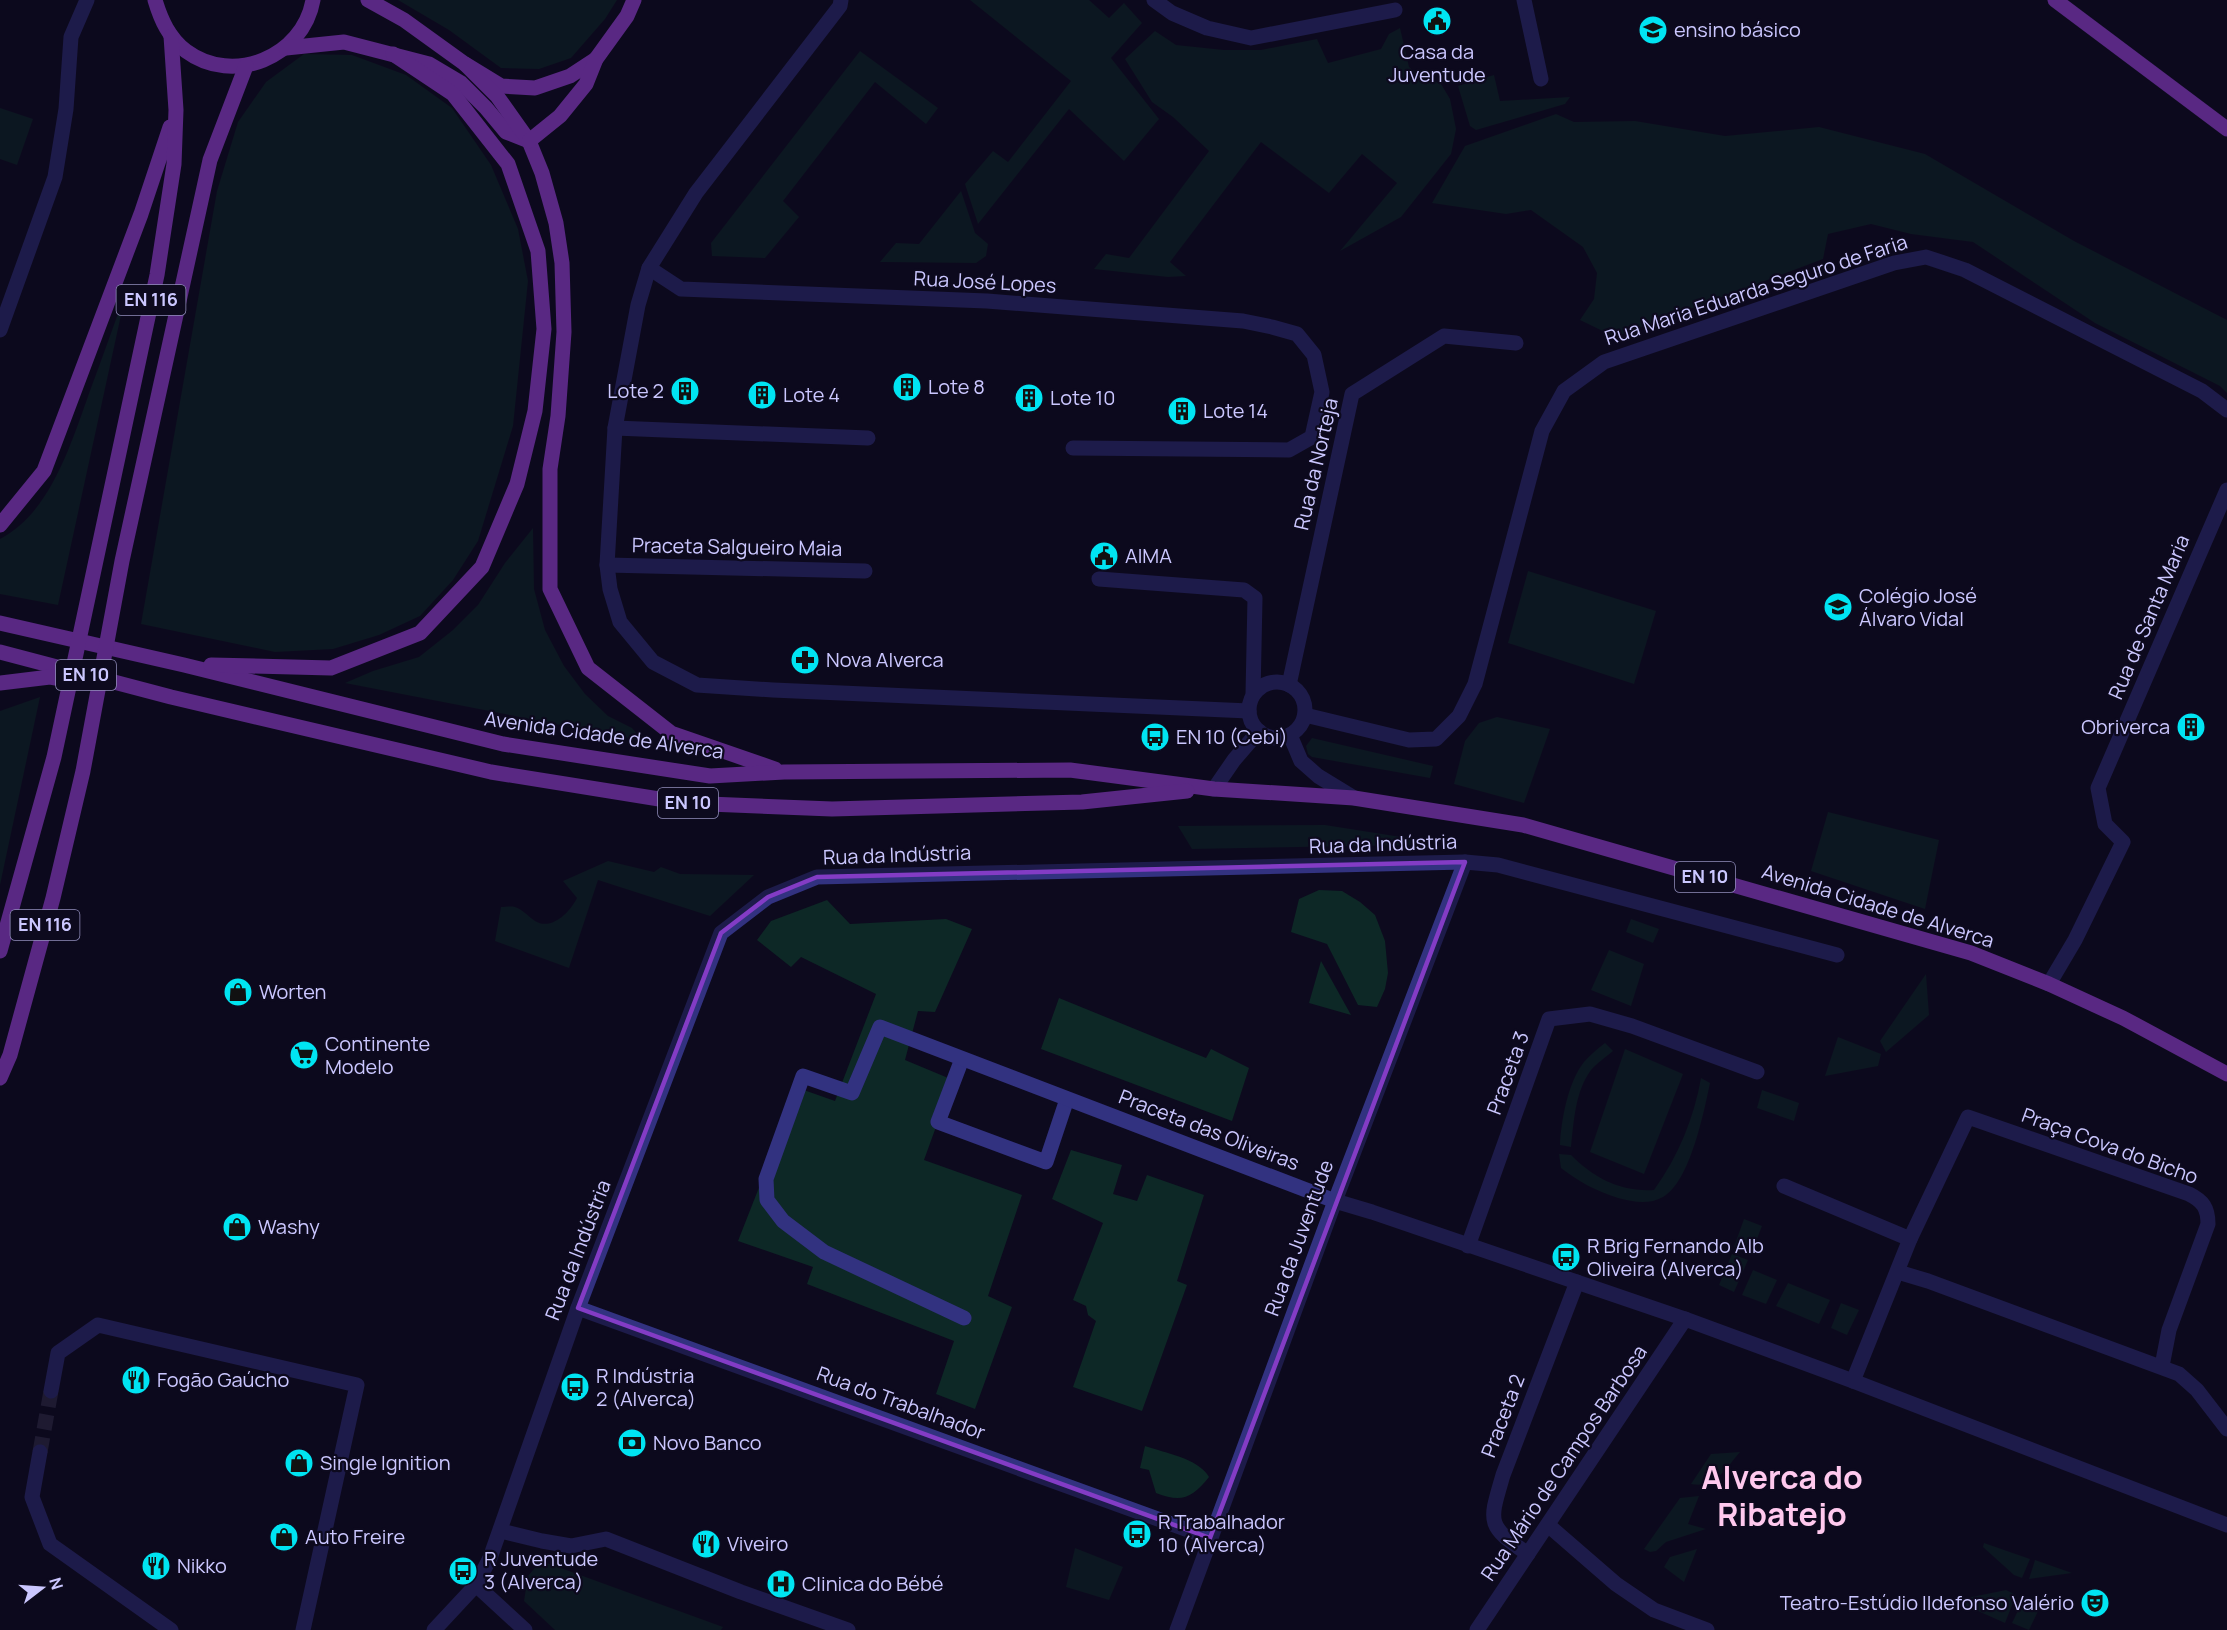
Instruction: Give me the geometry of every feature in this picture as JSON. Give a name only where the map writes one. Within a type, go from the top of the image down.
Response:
[{"type":"main road","points":[[155,0],[160,17],[171,36],[186,51],[204,61],[225,66],[246,66],[267,60],[286,48],[301,31],[311,11],[313,0]]},
{"type":"main road","points":[[368,0],[404,20],[465,64],[501,86],[535,88],[570,76],[596,59]]},
{"type":"main road","points":[[529,141],[560,116],[586,84],[596,59],[627,16],[634,0]]},
{"type":"main road","points":[[2055,0],[2227,129]]},
{"type":"main road","name":"EN 116","points":[[0,951],[54,757],[156,275],[174,164],[176,110],[171,36]]},
{"type":"main road","points":[[286,48],[344,42],[429,64],[461,83],[506,132],[529,141]]},
{"type":"main road","points":[[184,665],[331,668],[420,633],[482,567],[517,484],[535,411],[544,329],[538,251],[508,164],[453,94],[393,54]]},
{"type":"main road","points":[[465,64],[497,96],[529,141],[554,213],[562,263],[564,332],[558,416],[550,469],[549,589],[588,668],[670,734],[783,772]]},
{"type":"main road","name":"EN 116","points":[[0,1077],[10,1055],[83,771],[122,561],[210,160],[246,66]]},
{"type":"main road","points":[[0,525],[44,471],[141,214],[176,110]]},
{"type":"main road","name":"Avenida Cidade de Alverca","points":[[0,623],[184,665],[503,744],[710,776],[783,772],[1070,770],[1214,789],[1354,798],[1523,825],[1971,953],[2049,984],[2123,1018],[2227,1074]]},
{"type":"main road","name":"Avenida Cidade de Alverca","points":[[0,652],[171,697],[491,772],[684,803],[832,808],[1082,802],[1214,789]]},
{"type":"main road","points":[[0,683],[50,677],[171,697]]},
{"type":"street","points":[[0,330],[55,177],[66,109],[71,37],[87,0]]},
{"type":"street","points":[[841,0],[840,6],[696,193],[649,268],[638,305],[615,428],[608,565],[610,589],[620,622],[653,662],[697,685],[1249,711]]},
{"type":"street","points":[[1154,0],[1173,13],[1207,28],[1251,38],[1395,10]]},
{"type":"street","points":[[1524,0],[1541,79]]},
{"type":"street","name":"Rua Maria Eduarda Seguro de Faria","points":[[1305,715],[1409,740],[1436,740],[1459,716],[1475,684],[1542,431],[1564,391],[1604,362],[1894,263],[1926,257],[1965,270],[2202,391],[2227,410]]},
{"type":"street","name":"Rua José Lopes","points":[[649,268],[681,289],[975,301],[1243,321],[1297,334],[1314,355],[1322,392],[1312,437],[1288,450],[1073,448]]},
{"type":"street","name":"Rua da Norteja","points":[[1289,685],[1352,394],[1444,336],[1516,343]]},
{"type":"street","points":[[615,428],[868,438]]},
{"type":"street","name":"Rua de Santa Maria","points":[[2049,984],[2074,940],[2123,842],[2105,824],[2098,788],[2227,490]]},
{"type":"street","name":"Praceta Salgueiro Maia","points":[[608,565],[865,571]]},
{"type":"street","points":[[1099,579],[1244,590],[1256,598],[1253,695],[1249,711],[1250,719],[1259,731],[1274,738],[1290,735],[1302,723],[1305,706],[1302,697],[1289,685],[1273,682],[1258,689],[1253,695]]},
{"type":"street","points":[[1214,789],[1234,760],[1259,731]]},
{"type":"street","points":[[1290,735],[1301,761],[1318,776],[1354,798]]},
{"type":"street","name":"Rua da Indústria","points":[[434,1630],[476,1585],[501,1531],[578,1308],[720,933],[768,897],[817,877],[1465,862],[1498,866],[1837,956]]},
{"type":"street","name":"Rua da Juventude","points":[[1177,1630],[1335,1202],[1465,862]]},
{"type":"street","name":"Praceta 3","points":[[1468,1246],[1549,1019],[1590,1014],[1632,1026],[1757,1072]]},
{"type":"street","name":"Praceta das Oliveiras","points":[[964,1318],[824,1252],[783,1221],[767,1200],[766,1179],[803,1076],[852,1093],[880,1027],[1335,1202],[1372,1212],[1684,1319],[1853,1381],[2227,1525]]},
{"type":"street","points":[[962,1059],[938,1122],[1046,1162],[1067,1099]]},
{"type":"street","name":"Praça Cova do Bicho","points":[[1853,1381],[1910,1239],[1968,1118],[2189,1194],[2205,1205],[2208,1224],[2169,1330],[2162,1366]]},
{"type":"street","points":[[1784,1186],[1910,1239]]},
{"type":"street","points":[[1898,1272],[2180,1374],[2227,1429]]},
{"type":"street","name":"Praceta 2","points":[[1528,1554],[1500,1534],[1493,1515],[1494,1504],[1577,1282]]},
{"type":"street","name":"Rua do Trabalhador","points":[[578,1308],[1210,1538]]},
{"type":"street","name":"Rua Mário de Campos Barbosa","points":[[1478,1630],[1684,1319]]},
{"type":"street","points":[[51,1391],[58,1353],[98,1325],[357,1385],[303,1630]]},
{"type":"street","points":[[40,1452],[32,1497],[50,1544],[171,1630]]},
{"type":"street","points":[[1548,1525],[1616,1584],[1654,1610],[1707,1630]]},
{"type":"street","points":[[501,1531],[542,1542],[571,1546],[606,1539],[741,1592],[848,1630]]},
{"type":"street","points":[[476,1585],[525,1630]]},
{"type":"highlighted area","points":[[1465,862],[1210,1538],[578,1308],[721,933],[768,897],[817,877]]},
{"type":"green space","points":[[398,0],[617,0],[605,19],[571,58],[539,69],[501,68],[449,30]]},
{"type":"green space","points":[[970,0],[1089,0],[1109,18],[1124,3],[1142,23],[1111,58],[1159,119],[1124,161],[1069,109],[978,224],[965,184],[993,151],[1008,162],[1071,81]]},
{"type":"green space","points":[[1400,28],[1409,67],[1419,75],[1441,84],[1450,99],[1456,129],[1451,154],[1401,217],[1340,251],[1397,183],[1362,154],[1329,193],[1261,142],[1170,262],[1186,276],[1168,277],[1094,269],[1106,254],[1129,258],[1209,151],[1173,117],[1152,102],[1125,59],[1155,31],[1176,45],[1224,50],[1261,50],[1317,39],[1328,63],[1381,49],[1389,34]]},
{"type":"green space","points":[[860,51],[938,108],[926,124],[875,82],[783,201],[799,217],[765,258],[712,256],[711,243]]},
{"type":"green space","points":[[304,54],[352,55],[406,75],[452,108],[491,165],[518,229],[528,281],[513,426],[478,541],[453,580],[420,616],[379,635],[333,649],[275,652],[141,624],[217,191],[238,122],[266,82]]},
{"type":"green space","points":[[1494,75],[1500,101],[1570,97],[1565,104],[1476,130],[1470,126],[1458,86]]},
{"type":"green space","points":[[0,108],[33,119],[17,165],[0,159]]},
{"type":"green space","points":[[1556,114],[1574,122],[1635,121],[1725,136],[1819,127],[1925,154],[2074,241],[2227,320],[2227,393],[2220,386],[2095,323],[1973,242],[1911,234],[1871,224],[1828,234],[1823,259],[1615,337],[1580,320],[1594,299],[1597,273],[1583,247],[1531,210],[1506,214],[1432,203],[1465,146]]},
{"type":"green space","points":[[961,191],[975,233],[988,244],[986,256],[976,263],[880,262],[896,243],[919,244]]},
{"type":"green space","points":[[126,292],[58,605],[0,594],[0,539],[18,527],[33,511],[47,493],[58,473],[68,452]]},
{"type":"green space","points":[[533,528],[534,589],[545,630],[564,666],[585,694],[608,716],[632,728],[643,741],[345,683],[373,671],[419,657],[453,630],[478,605],[505,563]]},
{"type":"green space","points":[[1528,571],[1656,611],[1634,684],[1508,643]]},
{"type":"green space","points":[[40,697],[0,885],[0,711]]},
{"type":"green space","points":[[1497,717],[1550,729],[1524,803],[1454,784],[1465,741],[1479,723]]},
{"type":"green space","points":[[1312,738],[1433,766],[1430,778],[1312,757],[1308,754],[1306,746]]},
{"type":"green space","points":[[1828,812],[1939,840],[1925,909],[1811,871]]},
{"type":"green space","points":[[1325,825],[1420,840],[1415,845],[1192,849],[1178,826]]},
{"type":"green space","points":[[608,861],[654,872],[661,867],[680,874],[754,875],[710,916],[598,880],[569,968],[495,941],[501,907],[518,908],[541,923],[554,922],[570,909],[577,898],[563,881]]},
{"type":"green space","points":[[1319,890],[1342,891],[1375,915],[1385,941],[1388,973],[1385,989],[1377,1007],[1358,1005],[1327,944],[1291,932],[1299,899]]},
{"type":"green space","points":[[827,900],[850,924],[946,919],[972,929],[935,1012],[918,1011],[905,1060],[953,1080],[924,1160],[1022,1195],[988,1296],[1012,1307],[975,1409],[936,1394],[954,1341],[807,1284],[813,1267],[738,1241],[798,1088],[835,1101],[876,994],[801,957],[791,967],[757,940],[771,921]]},
{"type":"green space","points":[[1631,919],[1659,929],[1653,943],[1626,932]]},
{"type":"green space","points":[[1609,950],[1644,964],[1631,1006],[1591,990]]},
{"type":"green space","points":[[1321,961],[1351,1015],[1309,1003]]},
{"type":"green space","points":[[1926,974],[1929,1015],[1886,1052],[1880,1041]]},
{"type":"green space","points":[[1059,998],[1206,1058],[1211,1049],[1249,1068],[1232,1121],[1041,1049]]},
{"type":"green space","points":[[1838,1037],[1881,1054],[1878,1066],[1825,1076]]},
{"type":"green space","points":[[1605,1043],[1613,1051],[1591,1070],[1582,1088],[1576,1107],[1571,1147],[1560,1145],[1564,1113],[1578,1070]]},
{"type":"green space","points":[[1625,1049],[1683,1074],[1644,1174],[1590,1152]]},
{"type":"green space","points":[[1701,1078],[1710,1083],[1694,1145],[1681,1177],[1673,1189],[1663,1197],[1647,1202],[1618,1198],[1588,1186],[1561,1168],[1559,1154],[1571,1155],[1598,1177],[1608,1182],[1630,1189],[1654,1190],[1684,1137]]},
{"type":"green space","points":[[1762,1090],[1799,1103],[1794,1121],[1757,1108]]},
{"type":"green space","points":[[1071,1150],[1122,1165],[1113,1194],[1137,1201],[1147,1175],[1204,1195],[1177,1281],[1187,1285],[1142,1411],[1073,1387],[1096,1321],[1088,1315],[1086,1306],[1073,1300],[1103,1223],[1052,1199]]},
{"type":"green space","points":[[1744,1219],[1762,1226],[1751,1254],[1734,1247]]},
{"type":"green space","points":[[1732,1254],[1748,1260],[1734,1292],[1719,1285]]},
{"type":"green space","points":[[1753,1270],[1777,1280],[1766,1304],[1742,1295]]},
{"type":"green space","points":[[1788,1283],[1830,1300],[1819,1324],[1776,1306]]},
{"type":"green space","points":[[1841,1303],[1859,1310],[1847,1335],[1831,1328]]},
{"type":"green space","points":[[1145,1446],[1189,1461],[1204,1470],[1209,1477],[1197,1490],[1186,1497],[1173,1498],[1156,1493],[1149,1470],[1140,1468]]},
{"type":"green space","points":[[1740,1452],[1713,1480],[1699,1485],[1691,1484],[1711,1454]]},
{"type":"green space","points":[[1699,1496],[1688,1524],[1706,1529],[1666,1542],[1656,1551],[1650,1552],[1644,1549],[1680,1498]]},
{"type":"green space","points":[[1984,1543],[2030,1559],[2022,1578],[2014,1575],[1983,1547]]},
{"type":"green space","points":[[1075,1548],[1123,1567],[1109,1600],[1066,1587]]},
{"type":"green space","points":[[1697,1549],[1684,1582],[1664,1567],[1670,1557]]},
{"type":"green space","points":[[2035,1560],[2072,1573],[2029,1579]]},
{"type":"green space","points":[[540,1562],[723,1627],[721,1630],[555,1630],[524,1601],[528,1576]]},
{"type":"green space","points":[[2006,1590],[2016,1595],[2005,1623],[1960,1603],[1962,1599]]},
{"type":"green space","points":[[2025,1596],[2041,1605],[2029,1630],[2012,1623]]},
{"type":"tunnel","points":[[40,1452],[51,1391]]},
{"type":"place","name":"Casa da Juventude","points":[[1437,21]]},
{"type":"place","name":"ensino básico","points":[[1653,30]]},
{"type":"place","name":"Lote 8","points":[[907,387]]},
{"type":"place","name":"Lote 2","points":[[685,391]]},
{"type":"place","name":"Lote 4","points":[[762,395]]},
{"type":"place","name":"Lote 10","points":[[1029,398]]},
{"type":"place","name":"Lote 14","points":[[1182,411]]},
{"type":"place","name":"AIMA","points":[[1104,556]]},
{"type":"place","name":"Colégio José Álvaro Vidal","points":[[1838,607]]},
{"type":"place","name":"Nova Alverca","points":[[805,660]]},
{"type":"place","name":"Obriverca","points":[[2191,727]]},
{"type":"place","name":"EN 10 (Cebi)","points":[[1155,737]]},
{"type":"place","name":"Worten","points":[[238,992]]},
{"type":"place","name":"Continente Modelo","points":[[304,1055]]},
{"type":"place","name":"Washy","points":[[237,1227]]},
{"type":"place","name":"R Brig Fernando Alb Oliveira (Alverca)","points":[[1566,1257]]},
{"type":"place","name":"Fogão Gaúcho","points":[[136,1380]]},
{"type":"place","name":"R Indústria 2 (Alverca)","points":[[575,1387]]},
{"type":"place","name":"Novo Banco","points":[[632,1443]]},
{"type":"place","name":"Single Ignition","points":[[299,1463]]},
{"type":"place","name":"R Trabalhador 10 (Alverca)","points":[[1137,1534]]},
{"type":"place","name":"Auto Freire","points":[[284,1537]]},
{"type":"place","name":"Viveiro","points":[[706,1544]]},
{"type":"place","name":"Nikko","points":[[156,1566]]},
{"type":"place","name":"R Juventude 3 (Alverca)","points":[[463,1571]]},
{"type":"place","name":"Clinica do Bébé","points":[[781,1584]]},
{"type":"place","name":"Teatro-Estúdio Ildefonso Valério","points":[[2095,1603]]},
{"type":"district","name":"Alverca do Ribatejo","points":[[1782,1496]]}]
